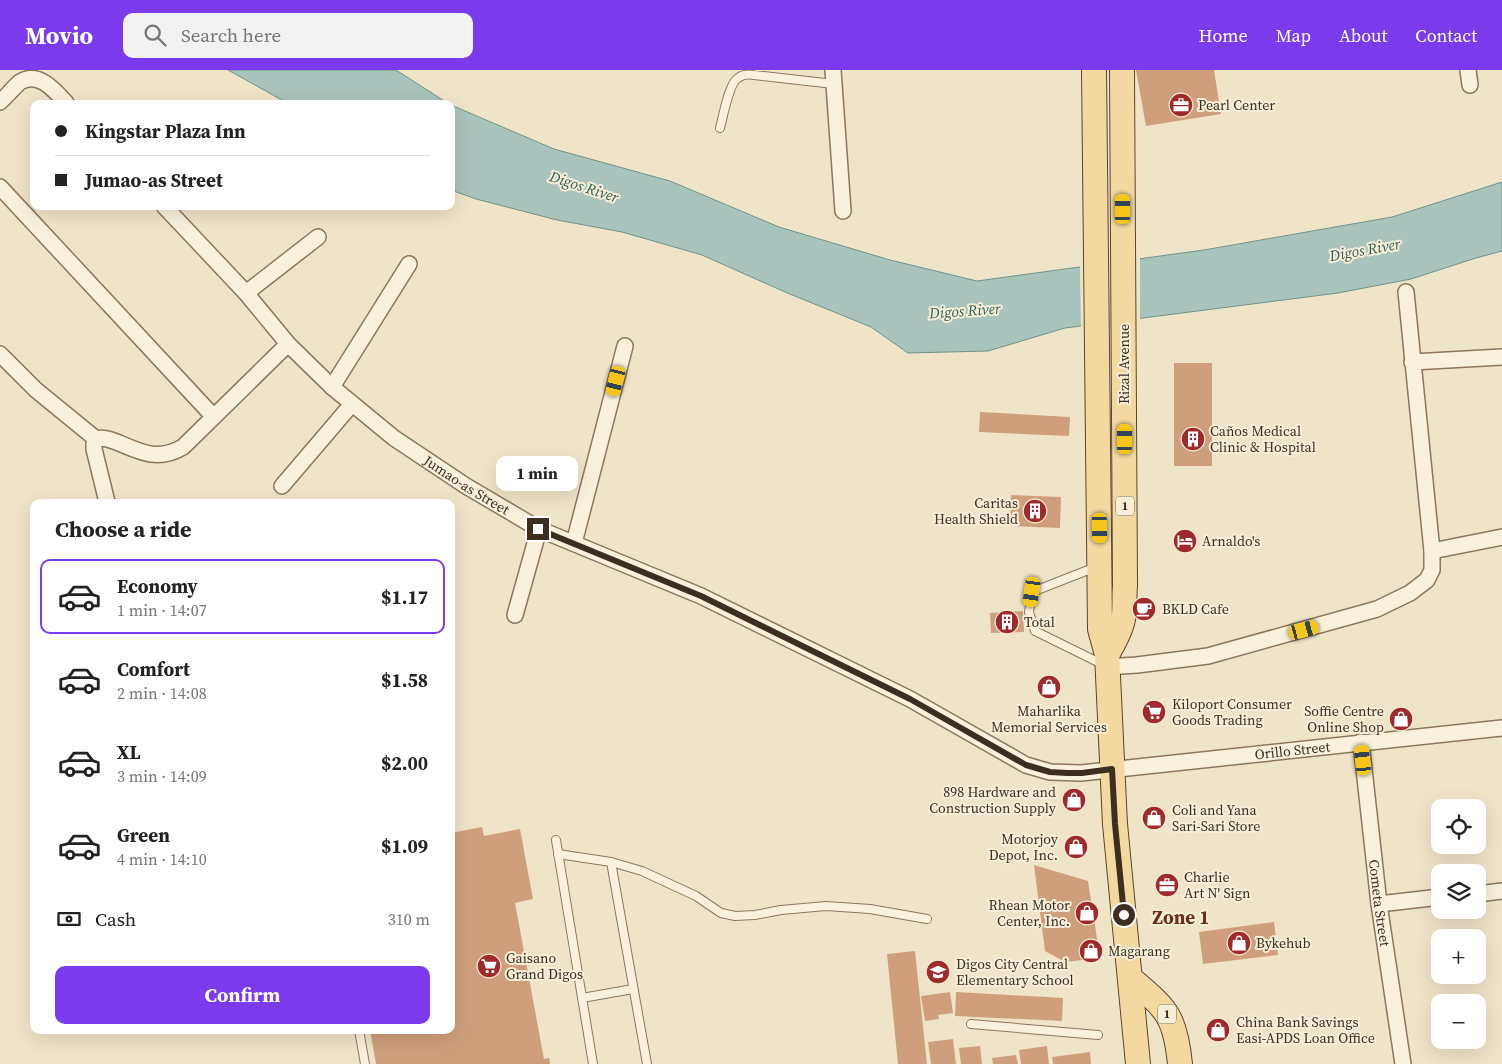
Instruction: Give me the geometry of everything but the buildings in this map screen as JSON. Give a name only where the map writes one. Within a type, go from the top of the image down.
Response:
[{"type":"main road","name":"Rizal Avenue","points":[[1094,70],[1100,628],[1107,661],[1115,824],[1138,1064]]},
{"type":"main road","name":"Rizal Avenue","points":[[1107,661],[1124,614],[1125,586],[1122,70]]},
{"type":"main road","points":[[1096,290],[1123,291]]},
{"type":"main road","name":"1","points":[[1130,978],[1161,1004],[1171,1020],[1177,1039],[1180,1064]]},
{"type":"street","points":[[834,77],[843,211]]},
{"type":"street","points":[[0,102],[25,80],[38,79],[46,82],[63,100]]},
{"type":"street","points":[[0,187],[213,416]]},
{"type":"street","name":"Jumao-as Street","points":[[168,210],[246,294],[288,344],[332,387],[394,438],[433,465],[538,529],[701,596],[910,699],[1026,765],[1050,772],[1067,773],[1112,769]]},
{"type":"street","points":[[246,294],[318,237]]},
{"type":"street","points":[[332,387],[409,264]]},
{"type":"street","points":[[1107,661],[1137,665],[1208,656],[1377,609],[1410,593],[1427,580],[1432,570],[1432,551],[1406,292]]},
{"type":"street","points":[[0,354],[36,390],[96,439],[107,438],[141,452],[151,454],[169,453],[182,447],[288,344]]},
{"type":"street","points":[[574,543],[625,346]]},
{"type":"street","points":[[1412,362],[1502,357]]},
{"type":"street","points":[[282,486],[352,404]]},
{"type":"street","points":[[96,439],[94,449],[106,499]]},
{"type":"street","points":[[515,615],[538,529]]},
{"type":"street","points":[[1432,551],[1502,537]]},
{"type":"street","name":"Orillo Street","points":[[1112,769],[1502,728]]},
{"type":"street","name":"Cometa Street","points":[[1361,742],[1379,904],[1403,1064]]},
{"type":"street","points":[[1486,893],[1502,891]]},
{"type":"street","points":[[1379,904],[1431,898]]},
{"type":"lane","points":[[720,128],[733,81],[738,77],[746,74],[834,77]]},
{"type":"lane","points":[[1100,565],[1032,592],[1029,612],[1035,631],[1107,661]]},
{"type":"lane","points":[[556,840],[593,1064]]},
{"type":"lane","points":[[558,854],[611,862],[642,871],[696,896],[721,913],[735,916],[826,906],[870,909],[927,919]]},
{"type":"lane","points":[[611,862],[647,1064]]},
{"type":"lane","points":[[582,998],[633,989]]},
{"type":"lane","points":[[971,1024],[1098,1035]]},
{"type":"lane","points":[[360,1034],[365,1064]]},
{"type":"water","points":[[228,70],[396,70],[443,100],[282,100]]},
{"type":"water","name":"Digos River","points":[[455,107],[554,149],[670,181],[779,227],[890,260],[977,281],[1204,250],[1392,217],[1502,182],[1502,251],[1411,279],[1338,293],[1065,328],[988,351],[908,353],[871,327],[785,292],[702,255],[622,232],[557,220],[476,199],[455,191]]},
{"type":"pier","points":[[1140,257],[1140,321],[1081,329],[1080,266]]},
{"type":"place","name":"Pearl Center","points":[[1181,105]]},
{"type":"place","name":"Caños Medical Clinic & Hospital","points":[[1193,439]]},
{"type":"place","name":"Caritas Health Shield","points":[[1035,511]]},
{"type":"place","name":"Arnaldo's","points":[[1185,541]]},
{"type":"place","name":"BKLD Cafe","points":[[1144,609]]},
{"type":"place","name":"Total","points":[[1007,622]]},
{"type":"place","name":"Maharlika Memorial Services","points":[[1049,687]]},
{"type":"place","name":"Kiloport Consumer Goods Trading","points":[[1154,712]]},
{"type":"place","name":"Soffie Centre Online Shop","points":[[1401,719]]},
{"type":"place","name":"898 Hardware and Construction Supply","points":[[1074,800]]},
{"type":"place","name":"Coli and Yana Sari-Sari Store","points":[[1154,818]]},
{"type":"place","name":"Motorjoy Depot, Inc.","points":[[1076,847]]},
{"type":"place","name":"Charlie Art N' Sign","points":[[1167,885]]},
{"type":"place","name":"Rhean Motor Center, Inc.","points":[[1087,913]]},
{"type":"place","name":"Bykehub","points":[[1239,943]]},
{"type":"place","name":"Magarang","points":[[1091,951]]},
{"type":"place","name":"Gaisano Grand Digos","points":[[489,966]]},
{"type":"place","name":"Digos City Central Elementary School","points":[[938,972]]},
{"type":"place","name":"China Bank Savings Easi-APDS Loan Office","points":[[1218,1030]]},
{"type":"district","name":"Zone 1","points":[[1181,917]]},
{"type":"route","points":[[538,529],[701,596],[910,699],[1026,765],[1050,772],[1067,773],[1112,769],[1115,824],[1124,915]]}]
